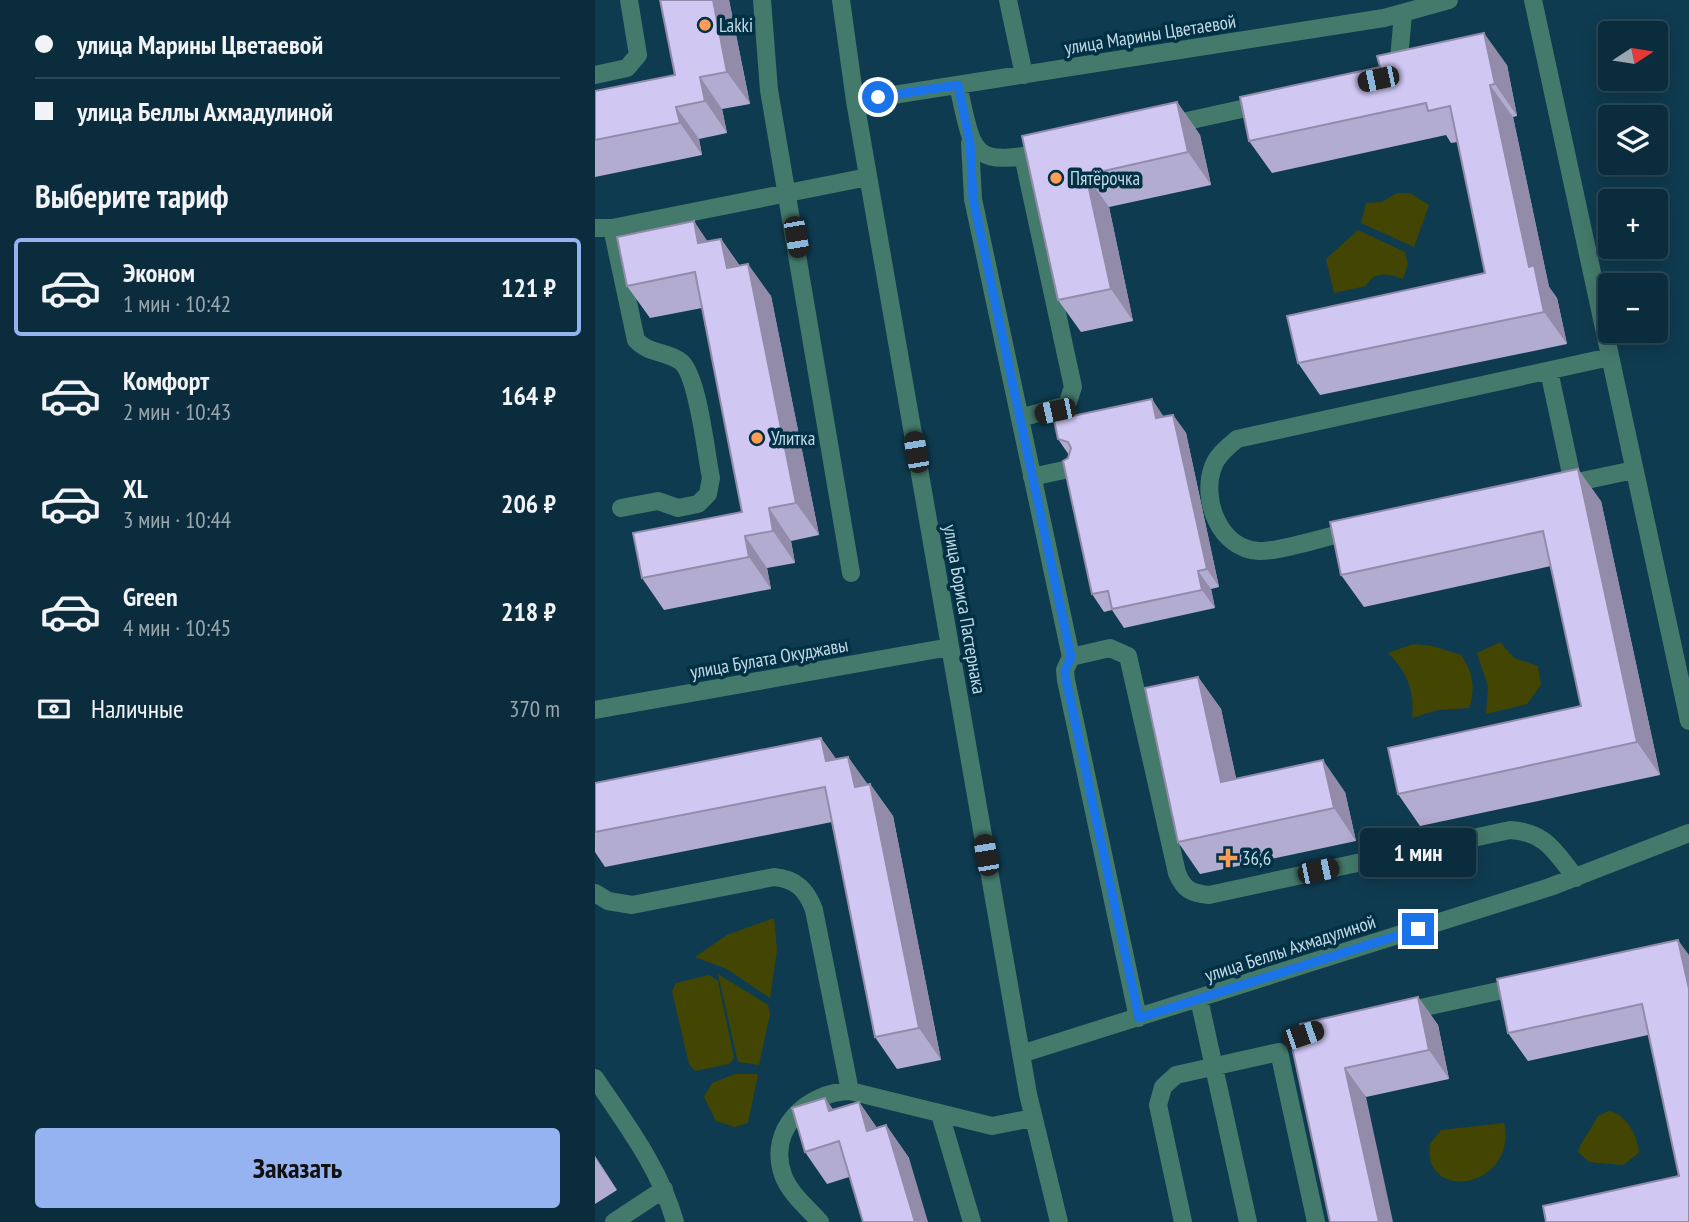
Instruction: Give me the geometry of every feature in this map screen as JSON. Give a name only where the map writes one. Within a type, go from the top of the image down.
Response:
[{"type":"street","points":[[595,75],[627,68],[636,60],[639,49],[629,0]]},
{"type":"street","points":[[762,0],[769,90],[789,193],[851,573]]},
{"type":"street","name":"улица Бориса Пастернака","points":[[841,0],[855,101],[1021,1055],[1033,1118],[1059,1222]]},
{"type":"street","points":[[1008,0],[1024,75]]},
{"type":"street","name":"улица Марины Цветаевой","points":[[855,101],[1403,14],[1450,0]]},
{"type":"street","points":[[1533,0],[1689,721]]},
{"type":"street","points":[[1378,79],[1389,73],[1399,59],[1403,14]]},
{"type":"street","points":[[958,85],[970,143],[973,199],[1071,657],[1065,670],[1066,680],[1139,1018]]},
{"type":"street","points":[[1156,127],[1287,99]]},
{"type":"street","points":[[970,143],[996,158],[1063,148]]},
{"type":"street","points":[[1020,418],[1067,405],[1073,387],[1023,156]]},
{"type":"street","points":[[621,508],[658,501],[678,508],[698,504],[708,494],[711,478],[691,377],[686,366],[679,360],[649,351],[636,340],[603,228],[868,177]]},
{"type":"street","points":[[1372,527],[1259,551],[1242,545],[1228,536],[1214,517],[1209,499],[1212,468],[1221,453],[1237,439],[1610,357]]},
{"type":"street","points":[[1549,370],[1573,483]]},
{"type":"street","points":[[1032,477],[1073,468]]},
{"type":"street","points":[[1548,488],[1634,470]]},
{"type":"street","name":"улица Булата Окуджавы","points":[[595,710],[950,647]]},
{"type":"street","points":[[1071,657],[1110,649],[1128,656],[1177,873],[1182,886],[1192,893],[1209,895],[1510,830],[1528,831],[1542,837],[1576,878]]},
{"type":"street","name":"улица Беллы Ахмадулиной","points":[[1021,1055],[1576,878],[1689,833]]},
{"type":"street","points":[[595,893],[608,901],[632,905],[774,877],[785,878],[802,888],[814,910],[850,1091]]},
{"type":"street","points":[[1383,1016],[1540,982]]},
{"type":"street","points":[[1199,999],[1248,1222]]},
{"type":"street","points":[[1183,1222],[1158,1105],[1163,1087],[1176,1074],[1286,1047],[1316,1222]]},
{"type":"street","points":[[595,1078],[648,1159],[664,1189],[675,1222]]},
{"type":"street","points":[[820,1222],[794,1195],[783,1173],[780,1150],[786,1128],[796,1112],[811,1100],[830,1092],[850,1091],[992,1126],[1033,1118]]},
{"type":"street","points":[[940,1114],[972,1222]]},
{"type":"street","points":[[614,1222],[664,1189]]},
{"type":"shaded area","points":[[1397,193],[1410,193],[1429,205],[1414,247],[1361,223],[1366,203],[1382,202]]},
{"type":"shaded area","points":[[1358,230],[1405,252],[1408,264],[1403,279],[1378,275],[1366,286],[1334,293],[1326,259]]},
{"type":"shaded area","points":[[1500,642],[1514,658],[1538,666],[1541,685],[1527,704],[1486,714],[1488,687],[1477,653]]},
{"type":"shaded area","points":[[1413,644],[1433,646],[1461,655],[1472,680],[1469,708],[1438,710],[1412,718],[1411,690],[1400,667],[1388,653]]},
{"type":"shaded area","points":[[774,918],[777,950],[770,998],[727,969],[695,957],[727,935]]},
{"type":"shaded area","points":[[718,974],[768,1005],[770,1014],[759,1065],[738,1062]]},
{"type":"shaded area","points":[[709,975],[718,981],[734,1058],[729,1064],[695,1071],[689,1064],[672,991],[676,983]]},
{"type":"shaded area","points":[[735,1074],[758,1074],[748,1123],[735,1127],[716,1121],[704,1097],[712,1083]]},
{"type":"shaded area","points":[[1609,1111],[1626,1121],[1638,1146],[1639,1153],[1623,1165],[1589,1162],[1578,1152],[1598,1116]]},
{"type":"shaded area","points":[[1504,1123],[1504,1145],[1497,1162],[1484,1174],[1469,1180],[1453,1181],[1440,1175],[1431,1163],[1430,1144],[1441,1130]]},
{"type":"building","points":[[660,0],[713,0],[727,72],[700,77],[705,101],[676,107],[680,123],[595,140],[595,91],[675,75]]},
{"type":"building","points":[[1484,33],[1495,84],[1490,85],[1529,267],[1534,265],[1544,312],[1298,363],[1287,316],[1485,273],[1450,106],[1428,111],[1426,103],[1249,141],[1240,97],[1380,67],[1377,56]]},
{"type":"building","points":[[1177,102],[1188,152],[1086,175],[1111,289],[1058,300],[1022,136]]},
{"type":"building","points":[[694,221],[698,243],[721,239],[727,268],[748,264],[796,503],[769,508],[773,531],[745,536],[749,557],[642,578],[633,533],[742,512],[695,272],[627,286],[617,237]]},
{"type":"building","points":[[1152,399],[1156,418],[1173,415],[1207,569],[1198,571],[1202,590],[1112,609],[1108,591],[1092,594],[1063,461],[1068,458],[1071,448],[1068,442],[1058,439],[1054,420]]},
{"type":"building","points":[[1578,469],[1637,742],[1398,794],[1388,748],[1581,706],[1543,531],[1341,575],[1330,522]]},
{"type":"building","points":[[1198,677],[1221,782],[1323,760],[1334,808],[1178,842],[1145,688]]},
{"type":"building","points":[[821,738],[826,761],[848,757],[855,787],[870,784],[919,1028],[875,1037],[825,787],[595,832],[595,783]]},
{"type":"building","points":[[1678,940],[1689,989],[1689,1222],[1546,1222],[1543,1206],[1679,1176],[1642,1004],[1508,1033],[1497,979]]},
{"type":"building","points":[[1418,997],[1429,1050],[1345,1068],[1379,1222],[1330,1222],[1289,1033],[1301,1030],[1300,1024]]},
{"type":"building","points":[[825,1098],[829,1111],[859,1102],[867,1131],[886,1125],[915,1222],[863,1222],[839,1141],[805,1152],[792,1108]]},
{"type":"place","name":"Lakki","points":[[705,25]]},
{"type":"place","name":"Пятёрочка","points":[[1056,178]]},
{"type":"place","name":"Улитка","points":[[757,438]]},
{"type":"place","name":"36,6","points":[[1228,858]]},
{"type":"route","points":[[878,97],[958,85],[970,143],[973,199],[1071,657],[1065,670],[1066,680],[1139,1018],[1418,929]]}]
